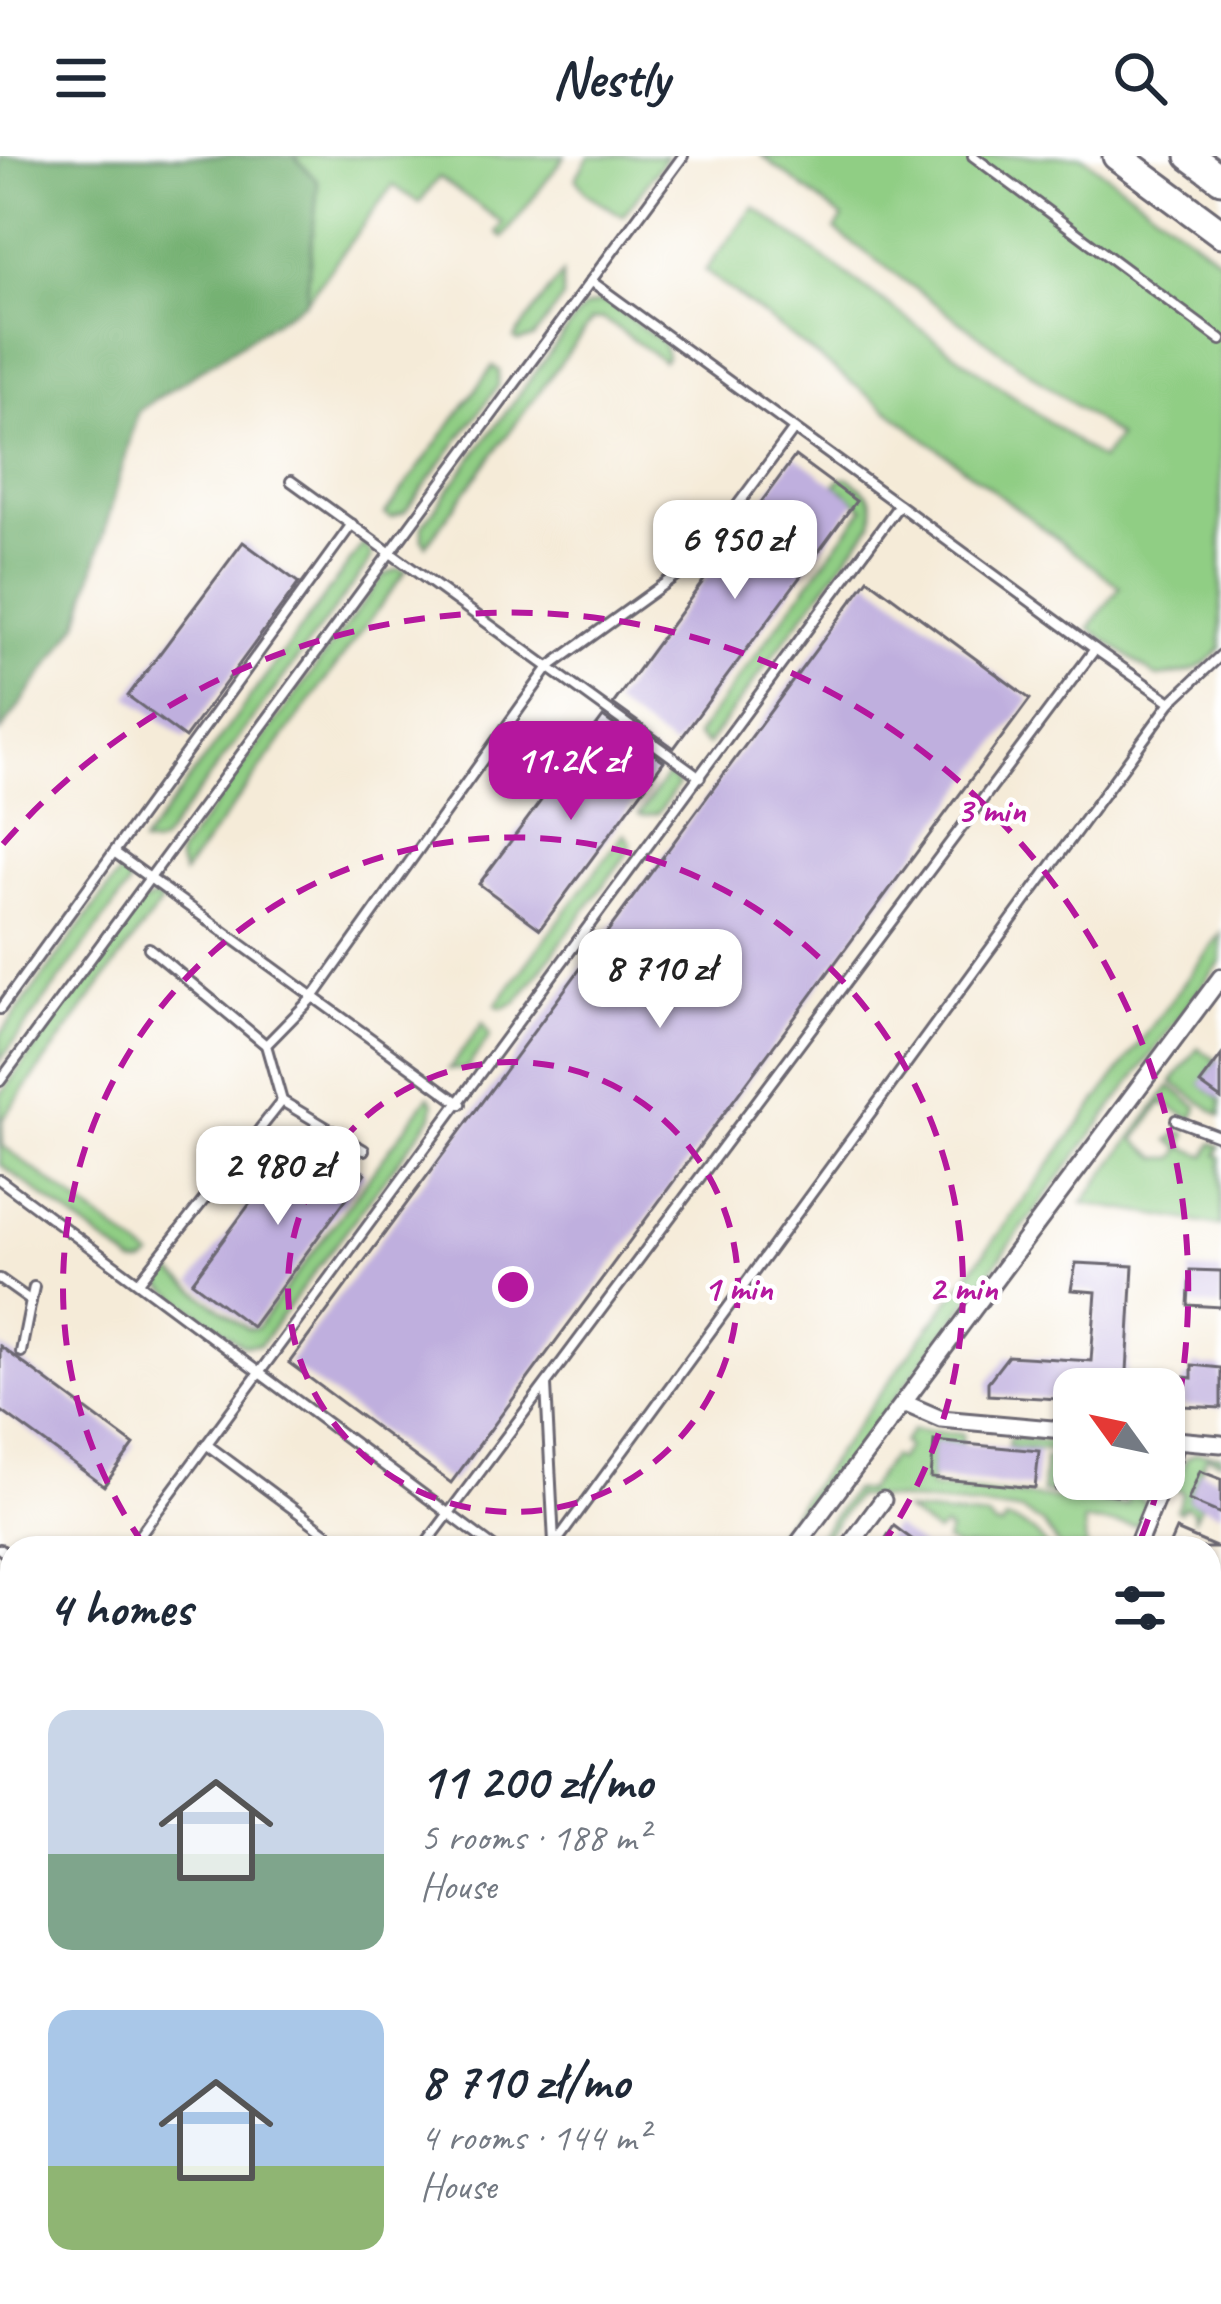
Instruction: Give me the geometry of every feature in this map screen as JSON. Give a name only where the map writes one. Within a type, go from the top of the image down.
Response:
[{"type":"highway","points":[[1117,156],[1221,232]]},
{"type":"highway","points":[[1190,156],[1221,179]]},
{"type":"street","points":[[804,1536],[1221,977]]},
{"type":"street","points":[[904,1402],[941,1419],[1053,1429]]},
{"type":"street","points":[[1185,1441],[1221,1444]]},
{"type":"street","points":[[857,1536],[883,1500]]},
{"type":"street","points":[[1140,1536],[1151,1500]]},
{"type":"lane","points":[[0,1081],[683,156]]},
{"type":"lane","points":[[973,156],[1221,340]]},
{"type":"lane","points":[[591,281],[1171,703]]},
{"type":"lane","points":[[266,1045],[314,996],[549,667],[698,560],[794,429]]},
{"type":"lane","points":[[291,481],[700,777]]},
{"type":"lane","points":[[140,1536],[899,505]]},
{"type":"lane","points":[[0,1009],[352,524]]},
{"type":"lane","points":[[432,1536],[1095,649]]},
{"type":"lane","points":[[560,1536],[1171,703],[1221,655]]},
{"type":"lane","points":[[114,852],[461,1103]]},
{"type":"lane","points":[[149,948],[266,1045],[282,1101],[364,1150]]},
{"type":"lane","points":[[139,1282],[282,1101]]},
{"type":"lane","points":[[1176,1120],[1221,1137]]},
{"type":"lane","points":[[0,1180],[479,1536]]},
{"type":"lane","points":[[0,1280],[31,1301]]},
{"type":"lane","points":[[21,1352],[34,1287]]},
{"type":"lane","points":[[546,1383],[553,1536]]},
{"type":"lane","points":[[206,1444],[330,1536]]},
{"type":"green space","points":[[0,156],[294,156],[318,182],[306,301],[138,411],[79,623],[0,733]]},
{"type":"green space","points":[[294,156],[565,156],[503,238],[497,233],[503,223],[439,177],[419,203],[393,185],[306,301],[318,182]]},
{"type":"green space","points":[[589,156],[667,156],[623,216],[587,194],[576,178]]},
{"type":"green space","points":[[762,156],[1082,156],[1221,260],[1221,648],[1214,656],[1192,670],[1157,677],[1089,628],[1120,587],[705,271],[754,207],[1101,460],[1118,437],[835,230],[843,218]]},
{"type":"green space","points":[[562,274],[563,298],[533,338],[518,341],[514,338]]},
{"type":"green space","points":[[600,302],[663,342],[667,356],[663,361],[604,319],[592,320],[426,545],[422,526],[577,316]]},
{"type":"green space","points":[[493,366],[499,371],[498,386],[405,512],[391,518],[385,514]]},
{"type":"green space","points":[[849,478],[870,496],[872,523],[707,745],[696,736],[864,508],[835,485]]},
{"type":"green space","points":[[364,543],[372,556],[368,564],[161,842],[142,844]]},
{"type":"green space","points":[[398,569],[406,571],[183,874],[180,852],[383,576]]},
{"type":"green space","points":[[668,774],[678,785],[658,813],[639,814]]},
{"type":"green space","points":[[624,833],[631,843],[629,851],[517,1002],[502,1008],[496,1005]]},
{"type":"green space","points":[[122,870],[128,887],[0,1061],[0,1035]]},
{"type":"green space","points":[[154,898],[162,901],[2,1120],[3,1146],[152,1258],[134,1264],[0,1164],[0,1095],[141,904]]},
{"type":"green space","points":[[1221,933],[1221,961],[793,1536],[775,1536]]},
{"type":"green space","points":[[483,1023],[490,1036],[466,1069],[449,1069]]},
{"type":"green space","points":[[1198,1048],[1218,1061],[1201,1084],[1221,1099],[1221,1116],[1172,1082]]},
{"type":"green space","points":[[1170,1086],[1198,1107],[1193,1119],[1162,1103],[1135,1140],[1159,1158],[1175,1158],[1181,1149],[1169,1140],[1179,1132],[1187,1133],[1183,1147],[1206,1156],[1212,1143],[1220,1146],[1221,1226],[1083,1203]]},
{"type":"green space","points":[[429,1096],[434,1103],[432,1116],[260,1345],[242,1345],[163,1287],[160,1281],[166,1268],[247,1329],[256,1329]]},
{"type":"green space","points":[[912,1430],[963,1434],[962,1444],[934,1442],[930,1488],[1126,1505],[1127,1500],[1142,1500],[1146,1505],[1137,1526],[1084,1521],[1085,1536],[1051,1536],[1042,1523],[1021,1511],[856,1496],[825,1536],[819,1536],[853,1490],[866,1491],[892,1457],[898,1460],[908,1447],[903,1443]]},
{"type":"green space","points":[[1009,1438],[1053,1441],[1053,1450],[1008,1447]]},
{"type":"green space","points":[[1196,1453],[1221,1455],[1221,1461],[1207,1456],[1188,1499],[1201,1506],[1194,1518],[1185,1506],[1176,1510],[1180,1500],[1185,1500],[1186,1459]]},
{"type":"green space","points":[[1045,1458],[1053,1459],[1053,1493],[1042,1492]]},
{"type":"green space","points":[[905,1511],[988,1518],[1002,1527],[1005,1520],[1012,1521],[1038,1536],[948,1536],[944,1527],[936,1533]]},
{"type":"building","points":[[795,456],[856,501],[674,748],[613,704]]},
{"type":"building","points":[[243,542],[299,583],[185,738],[128,696]]},
{"type":"building","points":[[868,579],[1030,699],[451,1483],[289,1363]]},
{"type":"building","points":[[603,717],[664,761],[540,929],[479,884]]},
{"type":"building","points":[[1221,1056],[1221,1099],[1200,1084]]},
{"type":"building","points":[[305,1129],[365,1173],[252,1327],[192,1282]]},
{"type":"building","points":[[1076,1263],[1133,1266],[1127,1368],[1053,1368],[1053,1399],[988,1395],[988,1382],[1008,1356],[1091,1361],[1096,1292],[1071,1290]]},
{"type":"building","points":[[1190,1270],[1221,1271],[1221,1307],[1188,1305]]},
{"type":"building","points":[[0,1346],[134,1445],[104,1486],[0,1410]]},
{"type":"building","points":[[1192,1365],[1221,1368],[1221,1408],[1185,1406],[1185,1377],[1192,1378]]},
{"type":"building","points":[[934,1441],[1039,1451],[1035,1488],[931,1478]]},
{"type":"building","points":[[1200,1471],[1221,1479],[1221,1514],[1188,1500]]},
{"type":"building","points":[[894,1526],[908,1536],[887,1536]]}]
